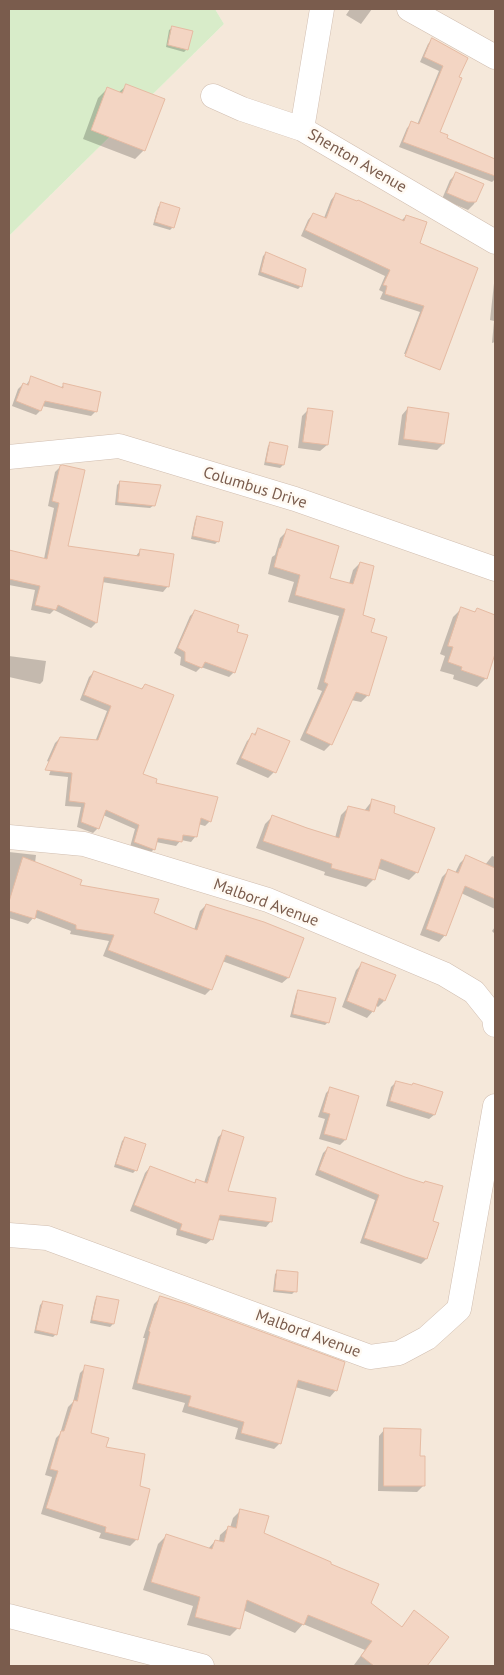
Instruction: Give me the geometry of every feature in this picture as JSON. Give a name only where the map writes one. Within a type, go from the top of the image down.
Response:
[{"type":"street","points":[[302,129],[322,9]]},
{"type":"street","points":[[409,9],[495,57]]},
{"type":"street","name":"Shenton Avenue","points":[[212,96],[302,129],[495,242]]},
{"type":"street","name":"Columbus Drive","points":[[9,457],[119,446],[295,500],[495,569]]},
{"type":"street","name":"Malbord Avenue","points":[[9,837],[84,844],[268,900],[444,974],[474,992],[494,1017],[495,1024]]},
{"type":"street","name":"Malbord Avenue","points":[[9,1235],[47,1238],[370,1357],[399,1353],[427,1338],[459,1309],[495,1106]]},
{"type":"street","points":[[9,1616],[202,1666]]},
{"type":"shaded area","points":[[215,9],[495,9],[495,1666],[9,1666],[9,236],[224,24]]},
{"type":"green space","points":[[9,9],[215,9],[224,24],[9,236]]},
{"type":"building","points":[[172,26],[193,31],[188,50],[168,45]]},
{"type":"building","points":[[432,38],[468,58],[459,77],[462,78],[440,132],[448,135],[447,138],[495,159],[495,176],[403,142],[411,121],[419,124],[443,66],[424,57]]},
{"type":"building","points":[[126,84],[165,99],[145,151],[91,130],[107,87],[122,93]]},
{"type":"building","points":[[456,172],[484,184],[476,202],[468,202],[447,193]]},
{"type":"building","points":[[336,193],[358,200],[404,221],[406,215],[427,222],[420,243],[478,268],[440,370],[405,356],[424,306],[385,294],[387,286],[383,285],[390,270],[305,230],[313,213],[326,218]]},
{"type":"building","points":[[161,202],[180,208],[174,228],[155,222]]},
{"type":"building","points":[[266,252],[306,269],[302,287],[261,272]]},
{"type":"building","points":[[31,376],[63,388],[63,383],[101,392],[97,412],[45,401],[41,411],[16,401],[23,383],[28,385]]},
{"type":"building","points":[[408,407],[449,413],[444,444],[404,439]]},
{"type":"building","points":[[308,408],[333,411],[328,445],[303,442]]},
{"type":"building","points":[[270,442],[288,446],[284,465],[266,462]]},
{"type":"building","points":[[60,466],[85,470],[68,546],[139,556],[140,549],[174,554],[169,587],[104,577],[97,623],[58,605],[56,610],[35,605],[40,586],[9,579],[9,550],[47,559],[59,503],[52,501]]},
{"type":"building","points":[[120,481],[161,485],[155,506],[118,502]]},
{"type":"building","points":[[197,516],[223,522],[219,542],[193,536]]},
{"type":"building","points":[[287,529],[339,546],[330,578],[353,584],[360,562],[374,566],[363,615],[375,619],[371,632],[387,637],[369,696],[356,692],[332,745],[306,733],[328,684],[324,682],[345,609],[295,595],[300,575],[274,567]]},
{"type":"building","points":[[461,607],[475,612],[477,608],[495,615],[495,654],[487,679],[461,670],[462,667],[448,662],[453,647],[448,646]]},
{"type":"building","points":[[195,610],[239,625],[237,632],[248,635],[235,673],[205,662],[202,668],[185,661],[185,652],[178,648]]},
{"type":"building","points":[[94,671],[142,689],[145,684],[174,695],[143,774],[157,779],[156,783],[218,797],[211,822],[201,818],[197,837],[183,835],[182,842],[158,838],[155,850],[134,842],[139,825],[106,810],[99,829],[81,822],[85,803],[69,801],[72,773],[45,770],[60,737],[98,740],[111,706],[84,695]]},
{"type":"building","points":[[258,728],[290,741],[276,773],[241,758],[252,733],[255,735]]},
{"type":"building","points":[[372,799],[395,806],[394,813],[435,828],[418,873],[381,859],[375,880],[331,868],[332,864],[263,841],[272,815],[339,838],[348,806],[369,811]]},
{"type":"building","points":[[466,855],[495,868],[495,899],[465,886],[446,936],[426,929],[448,869],[458,873]]},
{"type":"building","points":[[23,857],[82,880],[80,885],[159,899],[154,913],[197,930],[206,904],[264,922],[304,938],[289,978],[226,955],[212,990],[108,950],[114,935],[76,929],[76,925],[37,910],[35,919],[9,911],[9,902]]},
{"type":"building","points":[[362,962],[396,975],[385,1001],[379,998],[374,1012],[347,1001]]},
{"type":"building","points":[[298,990],[336,998],[329,1023],[293,1014]]},
{"type":"building","points":[[396,1081],[412,1085],[413,1083],[443,1092],[435,1115],[390,1101]]},
{"type":"building","points":[[330,1087],[359,1096],[346,1140],[324,1134],[330,1114],[323,1112]]},
{"type":"building","points":[[223,1130],[244,1137],[228,1191],[276,1198],[272,1222],[220,1215],[213,1240],[180,1230],[182,1224],[134,1205],[150,1166],[195,1183],[196,1179],[207,1183]]},
{"type":"building","points":[[125,1137],[146,1144],[137,1171],[116,1164]]},
{"type":"building","points":[[328,1147],[405,1177],[443,1186],[433,1221],[439,1223],[427,1259],[364,1238],[379,1195],[319,1170]]},
{"type":"building","points":[[277,1270],[298,1272],[297,1292],[275,1290]]},
{"type":"building","points":[[97,1296],[119,1300],[114,1324],[92,1320]]},
{"type":"building","points":[[160,1296],[345,1362],[337,1391],[298,1380],[281,1444],[241,1433],[244,1422],[188,1406],[191,1396],[137,1383],[149,1331]]},
{"type":"building","points":[[43,1301],[63,1305],[57,1335],[36,1330]]},
{"type":"building","points":[[85,1365],[104,1369],[91,1433],[109,1438],[106,1447],[145,1454],[140,1486],[150,1489],[138,1540],[105,1532],[106,1527],[46,1508],[58,1471],[50,1469],[61,1431],[64,1431],[74,1400],[77,1401]]},
{"type":"building","points":[[384,1428],[421,1429],[420,1456],[425,1456],[425,1486],[384,1486]]},
{"type":"building","points":[[240,1509],[269,1516],[264,1533],[379,1584],[371,1603],[402,1627],[414,1610],[449,1637],[427,1666],[374,1666],[361,1656],[372,1641],[308,1615],[304,1625],[247,1600],[240,1629],[195,1617],[200,1597],[151,1582],[166,1534],[212,1549],[215,1540],[224,1542],[228,1526],[236,1528]]}]
